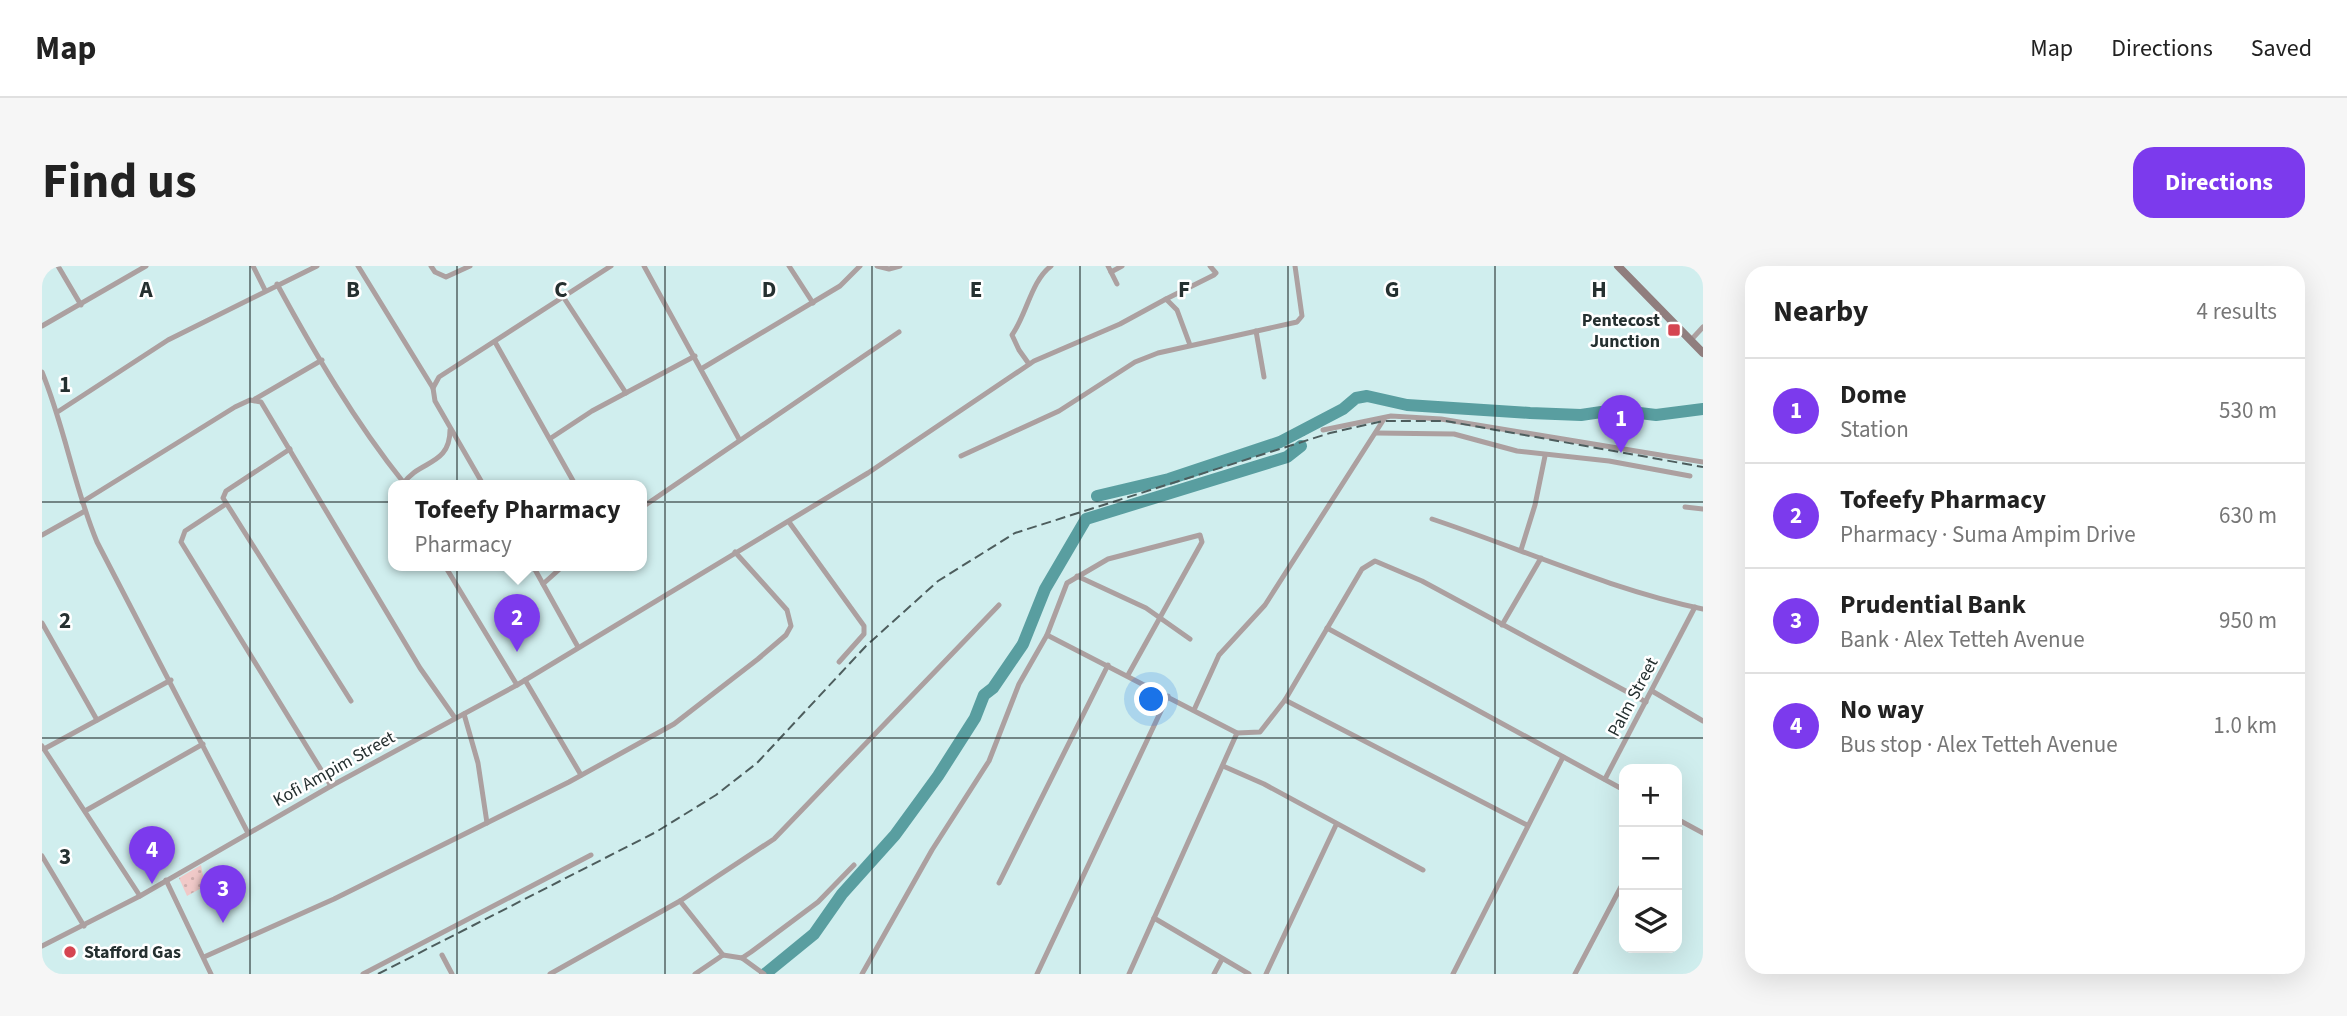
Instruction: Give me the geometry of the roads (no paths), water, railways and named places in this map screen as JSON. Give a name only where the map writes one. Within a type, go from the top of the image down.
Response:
[{"type":"main road","points":[[1618,266],[1703,352]]},
{"type":"street","points":[[58,266],[81,305]]},
{"type":"street","points":[[42,326],[146,266]]},
{"type":"street","points":[[253,266],[265,290]]},
{"type":"street","points":[[58,411],[168,340],[317,266]]},
{"type":"street","points":[[358,266],[433,388],[435,401],[480,480]]},
{"type":"street","points":[[431,266],[435,272],[446,277],[470,266]]},
{"type":"street","points":[[433,388],[439,377],[562,295],[611,266]]},
{"type":"street","points":[[644,266],[739,439]]},
{"type":"street","points":[[789,266],[813,303]]},
{"type":"street","points":[[701,369],[840,286],[860,266]]},
{"type":"street","points":[[877,266],[889,270],[900,266]]},
{"type":"street","points":[[1029,364],[1018,350],[1012,335],[1022,321],[1037,284],[1051,266]]},
{"type":"street","points":[[1117,284],[1109,269],[1122,266]]},
{"type":"street","name":"Kofi Ampim Street","points":[[42,946],[140,896],[331,786],[517,685],[868,473],[1029,364],[1120,324],[1214,275],[1216,273],[1210,266]]},
{"type":"street","points":[[961,456],[1059,411],[1135,362],[1190,345],[1300,320],[1295,266]]},
{"type":"street","points":[[277,284],[322,360],[400,480]]},
{"type":"street","points":[[562,295],[626,393]]},
{"type":"street","points":[[1166,299],[1177,310],[1190,345]]},
{"type":"street","points":[[1691,340],[1703,327]]},
{"type":"street","points":[[1256,331],[1264,377]]},
{"type":"street","points":[[647,504],[899,332]]},
{"type":"street","points":[[495,342],[573,480]]},
{"type":"street","points":[[551,438],[695,356]]},
{"type":"street","points":[[82,502],[235,407],[255,399],[322,360]]},
{"type":"street","points":[[42,372],[58,411],[82,502],[97,542],[172,680],[248,833]]},
{"type":"street","points":[[255,399],[264,407],[420,668],[455,719]]},
{"type":"street","points":[[1323,430],[1391,416],[1441,419],[1703,462]]},
{"type":"street","points":[[1194,710],[1219,655],[1265,606],[1384,419]]},
{"type":"street","points":[[408,480],[445,453],[450,444],[450,430]]},
{"type":"street","points":[[1376,433],[1454,434],[1494,447],[1545,456],[1609,461],[1690,476]]},
{"type":"street","points":[[290,449],[226,491],[223,498],[351,701]]},
{"type":"street","points":[[1521,550],[1535,505],[1545,456]]},
{"type":"street","points":[[226,504],[185,531],[181,542],[331,786]]},
{"type":"street","points":[[1685,508],[1703,509]]},
{"type":"street","points":[[42,535],[85,511]]},
{"type":"street","points":[[1432,519],[1574,572],[1703,609]]},
{"type":"street","points":[[789,522],[864,626],[863,634],[839,662]]},
{"type":"street","points":[[862,974],[932,850],[989,761],[1019,684],[1047,635],[1067,583],[1108,559],[1200,535],[1202,542],[1128,675]]},
{"type":"street","points":[[204,957],[334,899],[581,775],[674,724],[786,635],[791,626],[787,610],[735,552]]},
{"type":"street","points":[[1502,625],[1541,558]]},
{"type":"street","points":[[1047,635],[1237,733],[1260,732],[1285,700],[1362,569],[1375,561],[1422,581],[1646,702]]},
{"type":"street","points":[[448,571],[517,685]]},
{"type":"street","points":[[536,571],[578,648]]},
{"type":"street","points":[[543,584],[557,571]]},
{"type":"street","points":[[1077,576],[1160,617],[1190,639]]},
{"type":"street","points":[[550,974],[680,901],[774,839],[999,605]]},
{"type":"street","name":"Palm Street","points":[[1605,779],[1695,607]]},
{"type":"street","points":[[42,623],[97,720]]},
{"type":"street","points":[[1327,628],[1619,787]]},
{"type":"street","points":[[999,883],[1108,665]]},
{"type":"street","points":[[140,896],[43,748],[172,680]]},
{"type":"street","points":[[524,680],[581,775]]},
{"type":"street","points":[[1653,691],[1703,721]]},
{"type":"street","points":[[1037,974],[1168,696]]},
{"type":"street","points":[[1285,700],[1527,825]]},
{"type":"street","points":[[464,714],[478,763],[487,823]]},
{"type":"street","points":[[1129,974],[1237,733]]},
{"type":"street","points":[[85,811],[203,744]]},
{"type":"street","points":[[1453,974],[1563,757]]},
{"type":"street","points":[[1223,766],[1264,784],[1423,870]]},
{"type":"street","points":[[1682,822],[1703,834]]},
{"type":"street","points":[[1266,974],[1336,825]]},
{"type":"street","points":[[363,974],[591,855]]},
{"type":"street","points":[[42,856],[85,926]]},
{"type":"street","points":[[741,958],[818,902],[854,865]]},
{"type":"street","points":[[166,880],[211,974]]},
{"type":"street","points":[[1575,974],[1619,890]]},
{"type":"street","points":[[680,901],[723,954],[741,958],[764,974]]},
{"type":"street","points":[[1154,918],[1249,974]]},
{"type":"street","points":[[695,974],[723,954]]},
{"type":"street","points":[[442,955],[452,974]]},
{"type":"street","points":[[1214,974],[1222,959]]},
{"type":"waterway","points":[[1097,496],[1169,479],[1280,442],[1343,409],[1356,398],[1367,396],[1407,405],[1581,415],[1615,410],[1656,415],[1703,409]]},
{"type":"waterway","points":[[1299,431],[1304,435]]},
{"type":"waterway","points":[[765,974],[814,934],[842,894],[895,835],[938,776],[975,718],[984,695],[993,688],[1023,644],[1045,589],[1086,519],[1287,457],[1301,446]]},
{"type":"railway","points":[[378,974],[656,832],[716,795],[757,763],[866,646],[938,581],[1015,533],[1330,433],[1383,421],[1446,421],[1703,467]]},
{"type":"place","name":"Pentecost Junction","points":[[1674,330]]},
{"type":"place","name":"Dome","points":[[1621,453]]},
{"type":"place","name":"Tofeefy Pharmacy","points":[[517,652]]},
{"type":"place","name":"No way","points":[[152,884]]},
{"type":"place","name":"Prudential Bank","points":[[223,923]]},
{"type":"place","name":"Stafford Gas","points":[[70,952]]}]
